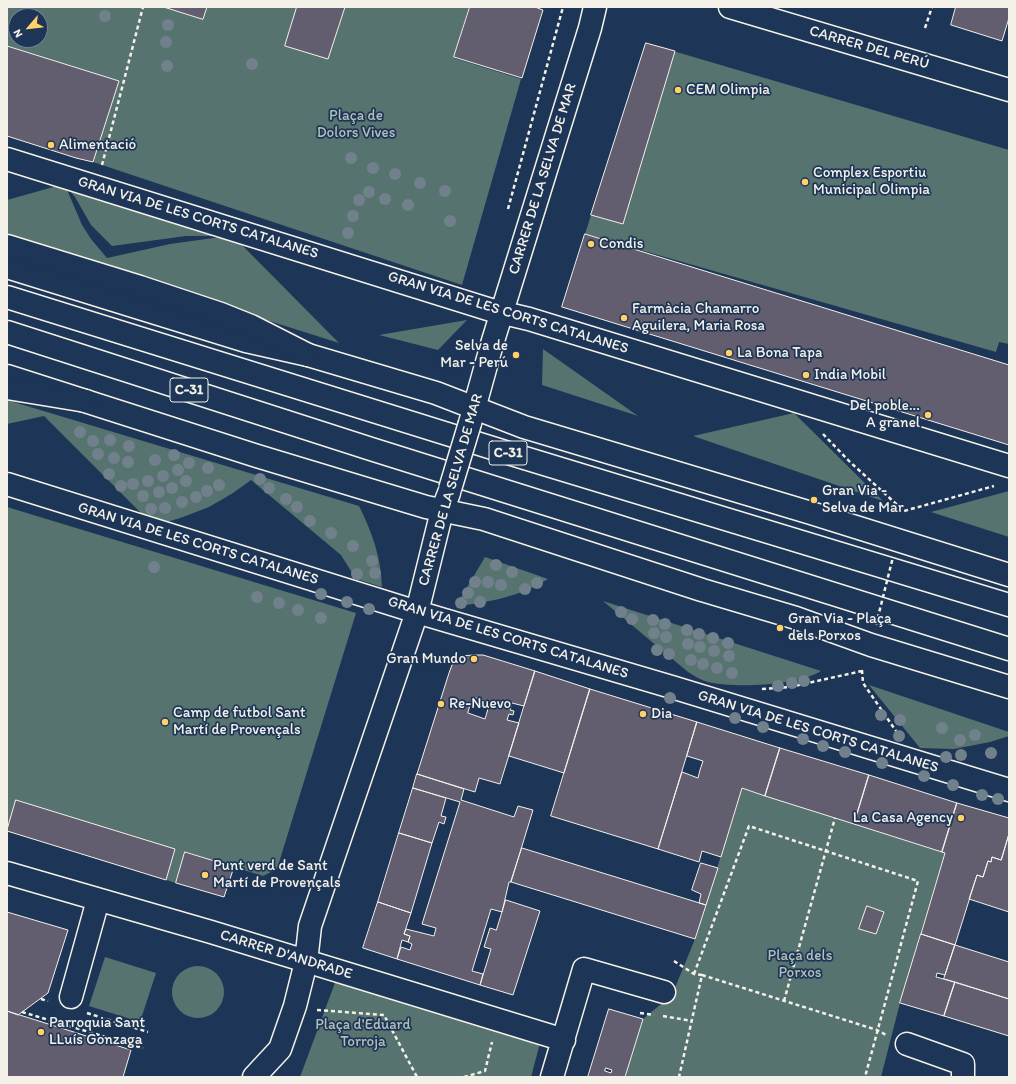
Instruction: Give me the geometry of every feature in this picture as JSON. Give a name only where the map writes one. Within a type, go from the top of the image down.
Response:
[{"type":"main road","name":"CARRER DE LA SELVA DE MAR","points":[[254,1077],[280,1049],[295,1006],[306,962],[310,926],[417,612],[442,511],[473,415],[492,344],[590,28],[595,7]]},
{"type":"main road","name":"CARRER DEL PERÚ","points":[[730,7],[1009,90]]},
{"type":"main road","name":"GRAN VIA DE LES CORTS CATALANES","points":[[7,159],[502,313],[529,319],[1005,475]]},
{"type":"main road","points":[[7,246],[147,289],[206,309],[251,326],[308,355]]},
{"type":"main road","points":[[7,267],[246,341],[308,355],[436,393],[473,415],[524,427],[1009,575]]},
{"type":"main road","name":"C-31","points":[[7,296],[518,456],[1009,605]]},
{"type":"main road","name":"C-31","points":[[7,332],[1009,650]]},
{"type":"main road","points":[[7,376],[257,456],[301,468],[418,505],[484,519],[702,590],[796,618],[871,645],[1009,687]]},
{"type":"main road","points":[[7,388],[86,401]]},
{"type":"main road","name":"GRAN VIA DE LES CORTS CATALANES","points":[[7,484],[417,612],[675,688],[1009,790]]},
{"type":"main road","name":"CARRER D'ANDRADE","points":[[7,872],[564,1040]]},
{"type":"main road","points":[[70,997],[98,900]]},
{"type":"main road","points":[[552,1077],[584,969],[664,992]]},
{"type":"main road","points":[[907,1044],[963,1064],[963,1077]]},
{"type":"path","points":[[102,166],[143,7]]},
{"type":"path","points":[[925,28],[932,7]]},
{"type":"path","points":[[822,433],[850,462],[904,511],[1005,475]]},
{"type":"path","points":[[876,625],[893,557]]},
{"type":"path","points":[[756,690],[790,687],[862,671],[863,683],[918,762]]},
{"type":"path","points":[[784,1001],[835,818]]},
{"type":"path","points":[[694,974],[749,826],[918,881],[865,1077]]},
{"type":"path","points":[[674,961],[694,974],[702,975],[877,1030]]},
{"type":"path","points":[[679,1077],[702,975]]},
{"type":"path","points":[[41,999],[48,1001]]},
{"type":"path","points":[[317,1010],[384,1015],[416,1076],[412,1077]]},
{"type":"path","points":[[22,1012],[144,1048]]},
{"type":"path","points":[[86,1013],[148,1032]]},
{"type":"path","points":[[640,1013],[655,1015]]},
{"type":"path","points":[[662,1016],[692,1021]]},
{"type":"path","points":[[464,1077],[485,1071],[502,1021]]},
{"type":"green space","name":"Plaça de Dolors Vives","points":[[7,7],[469,7],[454,58],[521,79],[462,285],[93,162],[119,81],[13,48],[48,48],[48,8],[8,8],[8,46]]},
{"type":"green space","name":"Complex Esportiu Municipal Olimpia","points":[[646,43],[1009,150],[1009,344],[999,342],[996,352],[585,234]]},
{"type":"green space","points":[[64,184],[233,236],[339,343],[7,238],[7,200]],"holes":[[[65,185],[75,197],[91,225],[112,246],[186,236],[228,236],[170,244],[107,258],[91,239],[82,225]]]},
{"type":"green space","points":[[467,320],[438,350],[379,335]]},
{"type":"green space","points":[[543,349],[638,416],[542,385]]},
{"type":"green space","points":[[7,400],[359,506],[368,525],[378,555],[382,587],[356,579],[341,555],[251,480],[233,493],[209,507],[183,517],[164,523],[145,517],[44,416],[7,424]]},
{"type":"green space","points":[[794,413],[883,501],[693,436]]},
{"type":"green space","points":[[1009,491],[1009,537],[931,512]]},
{"type":"green space","name":"Camp de futbol Sant Martí de Provençals","points":[[7,507],[356,613],[277,869],[263,876],[186,852],[176,883],[7,831]]},
{"type":"green space","points":[[485,557],[548,579],[527,590],[504,598],[456,606]]},
{"type":"green space","points":[[603,601],[821,671],[811,676],[768,684],[738,685],[706,682],[688,672]]},
{"type":"green space","points":[[869,685],[1009,732],[1009,736],[990,742],[954,749],[920,748]]},
{"type":"green space","name":"Plaça dels Porxos","points":[[742,788],[945,853],[900,1003],[881,1077],[625,1077],[643,1019],[672,995],[695,939]]},
{"type":"green space","points":[[105,957],[156,973],[140,1022],[89,1006]]},
{"type":"green space","points":[[193,966],[203,966],[217,973],[224,987],[224,997],[217,1011],[203,1018],[193,1018],[183,1014],[176,1007],[172,997],[172,987],[176,977],[183,970]]},
{"type":"green space","name":"Plaça d'Eduard Torroja","points":[[336,980],[540,1043],[531,1077],[300,1077]]},
{"type":"building","points":[[164,7],[207,7],[203,19]]},
{"type":"building","points":[[297,7],[345,7],[328,59],[285,46]]},
{"type":"building","points":[[470,7],[535,7],[543,10],[522,78],[454,57]]},
{"type":"building","points":[[956,7],[1009,7],[1009,18],[1002,41],[951,25]]},
{"type":"building","points":[[646,43],[675,51],[623,224],[591,215]]},
{"type":"building","points":[[7,46],[8,48],[13,48],[119,81],[93,162],[7,136]]},
{"type":"building","points":[[585,234],[1009,365],[1009,445],[562,307]]},
{"type":"building","points":[[483,655],[535,671],[524,706],[512,703],[510,710],[514,711],[513,715],[509,714],[507,720],[519,723],[500,784],[479,778],[475,792],[417,774],[452,665],[463,656]],"holes":[[[473,697],[490,702],[485,719],[468,713]]]},
{"type":"building","points":[[535,671],[590,689],[564,773],[509,756]]},
{"type":"building","points":[[590,689],[697,722],[658,849],[551,816]]},
{"type":"building","points":[[697,722],[780,748],[765,796],[742,788],[721,857],[702,851],[699,862],[658,849],[682,772],[698,778],[703,761],[687,756]]},
{"type":"building","points":[[780,748],[869,775],[854,824],[765,796]]},
{"type":"building","points":[[417,774],[464,789],[461,800],[514,817],[518,806],[533,810],[511,882],[509,882],[502,912],[491,909],[472,971],[483,974],[480,985],[397,959],[401,947],[410,950],[412,944],[408,942],[410,936],[404,934],[406,929],[434,936],[436,928],[422,924],[460,802],[413,788]]},
{"type":"building","points":[[869,775],[957,803],[942,852],[854,824]]},
{"type":"building","points":[[413,788],[446,798],[441,816],[446,817],[444,824],[439,822],[432,843],[399,833]]},
{"type":"building","points":[[16,800],[175,849],[166,880],[7,831]]},
{"type":"building","points":[[957,803],[1009,818],[1009,834],[1001,860],[992,857],[991,862],[988,861],[983,877],[977,875],[955,945],[921,934],[945,853],[942,852]]},
{"type":"building","points":[[399,833],[432,843],[411,913],[378,902]]},
{"type":"building","points":[[1009,834],[1009,912],[969,899],[977,875],[983,877],[988,861],[991,862],[992,857],[1001,860]]},
{"type":"building","points":[[522,848],[706,905],[695,939],[511,882]]},
{"type":"building","name":"Punt verd de Sant Martí de Provençals","points":[[185,852],[234,867],[224,897],[176,883]]},
{"type":"building","points":[[701,863],[718,868],[706,905],[699,903],[701,894],[692,890]]},
{"type":"building","points":[[506,900],[540,911],[513,995],[480,985],[491,949],[484,947],[490,928],[496,930]]},
{"type":"building","points":[[378,902],[411,913],[404,934],[410,936],[408,942],[402,940],[397,959],[363,948]]},
{"type":"building","points":[[867,906],[884,912],[876,934],[859,929]]},
{"type":"building","points":[[7,912],[68,930],[48,993],[18,1015],[7,1011]]},
{"type":"building","points":[[921,934],[955,945],[945,975],[937,973],[936,977],[955,982],[944,1016],[900,1003]]},
{"type":"building","points":[[955,945],[1009,962],[1009,999],[944,979]]},
{"type":"building","points":[[955,982],[1009,999],[1009,1036],[944,1016]]},
{"type":"building","points":[[609,1009],[643,1019],[625,1077],[588,1077]],"holes":[[[606,1068],[612,1070],[611,1073],[605,1071]]]},
{"type":"building","name":"Parroquia Sant LLuís Gonzaga","points":[[7,1011],[131,1050],[123,1077],[7,1077]]},
{"type":"place","name":"CEM Olimpia","points":[[678,90]]},
{"type":"place","name":"Alimentació","points":[[51,145]]},
{"type":"place","name":"Complex Esportiu Municipal Olimpia","points":[[805,182]]},
{"type":"place","name":"Condis","points":[[591,244]]},
{"type":"place","name":"Farmàcia Chamarro Aguilera, Maria Rosa","points":[[624,318]]},
{"type":"place","name":"La Bona Tapa","points":[[729,353]]},
{"type":"place","name":"Selva de Mar - Perú","points":[[516,355]]},
{"type":"place","name":"India Mobil","points":[[806,375]]},
{"type":"place","name":"Del poble... A granel","points":[[928,415]]},
{"type":"place","name":"Gran Via - Selva de Mar","points":[[814,500]]},
{"type":"place","name":"Gran Via - Plaça dels Porxos","points":[[780,628]]},
{"type":"place","name":"Gran Mundo","points":[[474,659]]},
{"type":"place","name":"Re-Nuevo","points":[[441,704]]},
{"type":"place","name":"Dia","points":[[643,714]]},
{"type":"place","name":"Camp de futbol Sant Martí de Provençals","points":[[165,722]]},
{"type":"place","name":"La Casa Agency","points":[[961,818]]},
{"type":"place","name":"Punt verd de Sant Martí de Provençals","points":[[205,875]]},
{"type":"place","name":"Parroquia Sant LLuís Gonzaga","points":[[41,1032]]}]
